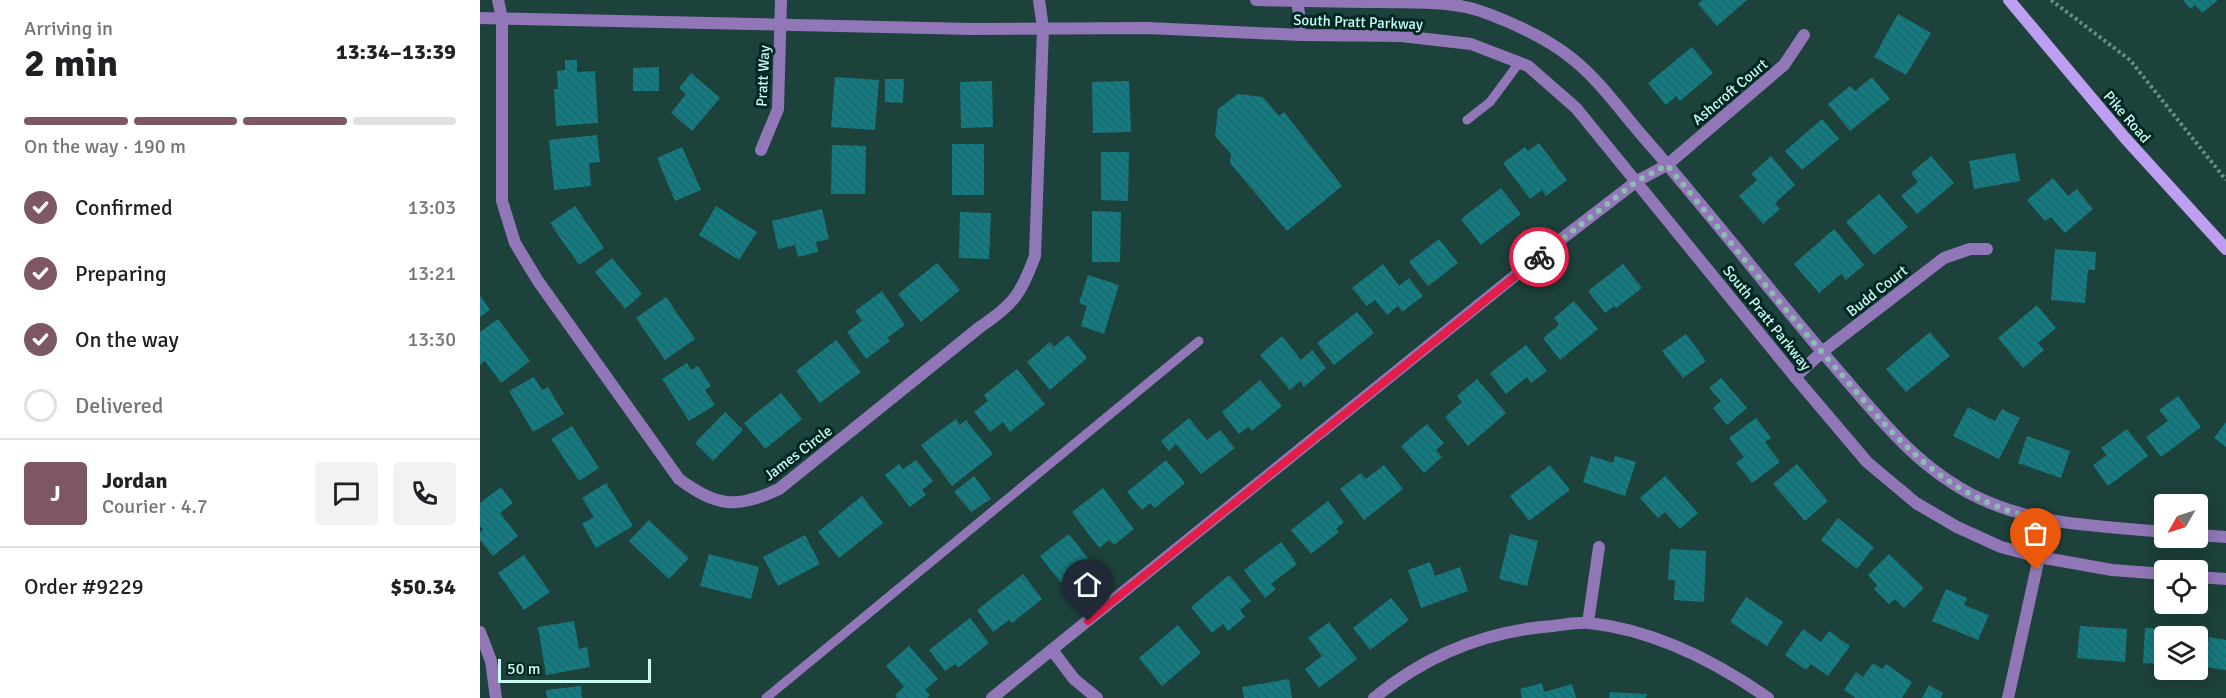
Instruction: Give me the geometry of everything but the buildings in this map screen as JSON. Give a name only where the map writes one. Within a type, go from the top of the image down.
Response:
[{"type":"main road","name":"Pike Road","points":[[2009,0],[2125,138],[2226,249]]},
{"type":"street","name":"James Circle","points":[[498,0],[502,18],[502,201],[515,243],[538,281],[679,479],[701,496],[727,503],[754,501],[779,489],[980,327],[1006,309],[1025,285],[1035,256],[1042,28],[1039,0]]},
{"type":"street","name":"Pratt Way","points":[[761,150],[778,109],[781,0]]},
{"type":"street","name":"South Pratt Parkway","points":[[1256,0],[1447,3],[1483,12],[1522,28],[1572,58],[1667,165],[1822,352],[1902,444],[1947,480],[1986,501],[2026,517],[2154,531]]},
{"type":"street","points":[[1297,1],[1300,35]]},
{"type":"street","name":"South Pratt Parkway","points":[[480,18],[972,28],[1148,28],[1300,35],[1401,36],[1471,44],[1528,66],[1576,108],[1867,462],[1916,503],[1957,527],[2001,547],[2039,557],[2112,570],[2154,573]]},
{"type":"street","name":"Ashcroft Court","points":[[992,698],[1538,257],[1637,181],[1667,165],[1784,65],[1804,35]]},
{"type":"street","name":"Budd Court","points":[[1795,376],[1822,352],[1944,258],[1970,249],[1987,249]]},
{"type":"street","points":[[2008,698],[2047,521]]},
{"type":"street","points":[[2208,536],[2226,537]]},
{"type":"street","points":[[1588,623],[1599,547]]},
{"type":"street","points":[[2208,578],[2226,579]]},
{"type":"street","points":[[1374,698],[1394,682],[1442,653],[1471,642],[1537,627],[1588,623],[1649,636],[1693,653],[1768,698]]},
{"type":"street","points":[[480,632],[491,661],[496,698]]},
{"type":"street","points":[[1052,650],[1074,679],[1097,698]]},
{"type":"lane","points":[[1467,120],[1490,102],[1520,63]]},
{"type":"lane","points":[[766,698],[1199,341]]},
{"type":"path","points":[[2051,0],[2130,60],[2226,180]]},
{"type":"way so far","points":[[1539,257],[1637,181],[1667,165],[1822,352],[1902,444],[1947,480],[1986,501],[2026,517],[2047,521],[2036,570]]},
{"type":"route","points":[[1088,621],[1539,257]]}]
